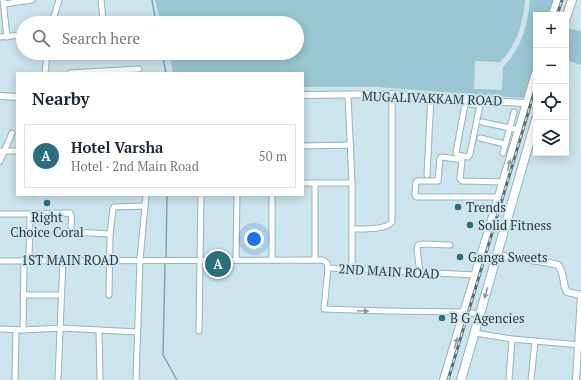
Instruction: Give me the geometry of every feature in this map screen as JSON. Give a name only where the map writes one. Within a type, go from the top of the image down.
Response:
[{"type":"main road","points":[[555,12],[558,0]]},
{"type":"main road","points":[[568,12],[572,0]]},
{"type":"main road","points":[[444,380],[533,83]]},
{"type":"main road","points":[[461,380],[536,120]]},
{"type":"main road","points":[[490,228],[504,232]]},
{"type":"street","points":[[7,37],[3,2],[32,0]]},
{"type":"street","points":[[54,16],[59,0]]},
{"type":"street","points":[[101,0],[103,16]]},
{"type":"street","points":[[0,38],[16,36]]},
{"type":"street","points":[[45,72],[46,60]]},
{"type":"street","points":[[87,72],[139,69]]},
{"type":"street","points":[[352,229],[384,227],[390,225],[392,222],[392,94]]},
{"type":"street","name":"MUGALIVAKKAM ROAD","points":[[304,95],[392,94],[431,96],[466,101],[533,104]]},
{"type":"street","points":[[348,95],[352,183],[352,269]]},
{"type":"street","points":[[0,96],[16,97]]},
{"type":"street","points":[[427,175],[431,96]]},
{"type":"street","points":[[466,101],[456,152],[457,155],[468,157],[470,154],[481,102]]},
{"type":"street","points":[[503,153],[514,112]]},
{"type":"street","points":[[482,122],[519,130]]},
{"type":"street","points":[[0,161],[2,151],[12,133]]},
{"type":"street","points":[[480,138],[505,144]]},
{"type":"street","points":[[304,146],[351,145]]},
{"type":"street","points":[[2,151],[16,151]]},
{"type":"street","points":[[499,197],[416,197],[416,182],[438,181],[440,158],[442,157],[462,159],[460,179],[462,181],[504,182]]},
{"type":"street","points":[[304,183],[352,183]]},
{"type":"street","points":[[140,260],[316,260],[315,183]]},
{"type":"street","points":[[136,380],[140,260],[146,196]]},
{"type":"street","points":[[199,331],[201,196]]},
{"type":"street","points":[[236,260],[237,196]]},
{"type":"street","points":[[272,196],[272,260]]},
{"type":"street","points":[[109,295],[110,234],[113,209],[114,207],[145,206]]},
{"type":"street","points":[[0,214],[68,212],[72,216],[72,232],[110,234]]},
{"type":"street","points":[[30,214],[30,260]]},
{"type":"street","points":[[420,273],[417,250],[418,245],[450,245]]},
{"type":"street","points":[[497,256],[558,265],[562,271],[565,289],[567,292],[581,295]]},
{"type":"street","points":[[58,378],[63,260]]},
{"type":"street","name":"1ST MAIN ROAD","points":[[0,261],[140,260]]},
{"type":"street","name":"2ND MAIN ROAD","points":[[316,260],[325,261],[328,268],[476,275]]},
{"type":"street","points":[[23,330],[24,261]]},
{"type":"street","points":[[328,268],[324,309],[386,312],[465,312],[480,314]]},
{"type":"street","points":[[576,380],[581,292]]},
{"type":"street","points":[[23,295],[62,295]]},
{"type":"street","points":[[0,329],[23,330],[61,328],[138,332]]},
{"type":"street","points":[[15,380],[16,330]]},
{"type":"street","points":[[99,330],[100,380]]},
{"type":"street","points":[[474,333],[512,339],[579,345]]},
{"type":"street","points":[[509,380],[512,339]]},
{"type":"street","points":[[531,380],[535,341]]},
{"type":"shaded area","points":[[155,0],[525,0],[521,26],[511,49],[500,62],[475,61],[474,89],[502,90],[503,67],[515,52],[519,44],[525,27],[530,0],[553,0],[550,12],[533,12],[533,68],[524,98],[377,87],[304,87],[304,72],[173,72],[170,60],[304,60],[304,16],[159,16]]},
{"type":"shaded area","points":[[569,29],[581,31],[581,65],[569,61]]},
{"type":"waterway","points":[[152,0],[155,16]]},
{"type":"waterway","points":[[163,60],[166,72]]},
{"type":"waterway","points":[[166,259],[167,196]]},
{"type":"waterway","points":[[165,263],[163,355],[177,380]]},
{"type":"railway","points":[[558,12],[562,0]]},
{"type":"railway","points":[[448,380],[533,96]]},
{"type":"place","name":"Right Choice Coral","points":[[47,203]]},
{"type":"place","name":"Trends","points":[[458,207]]},
{"type":"place","name":"Solid Fitness","points":[[470,225]]},
{"type":"place","name":"Ganga Sweets","points":[[460,257]]},
{"type":"place","name":"Hotel Varsha","points":[[218,264]]},
{"type":"place","name":"B G Agencies","points":[[442,318]]}]
